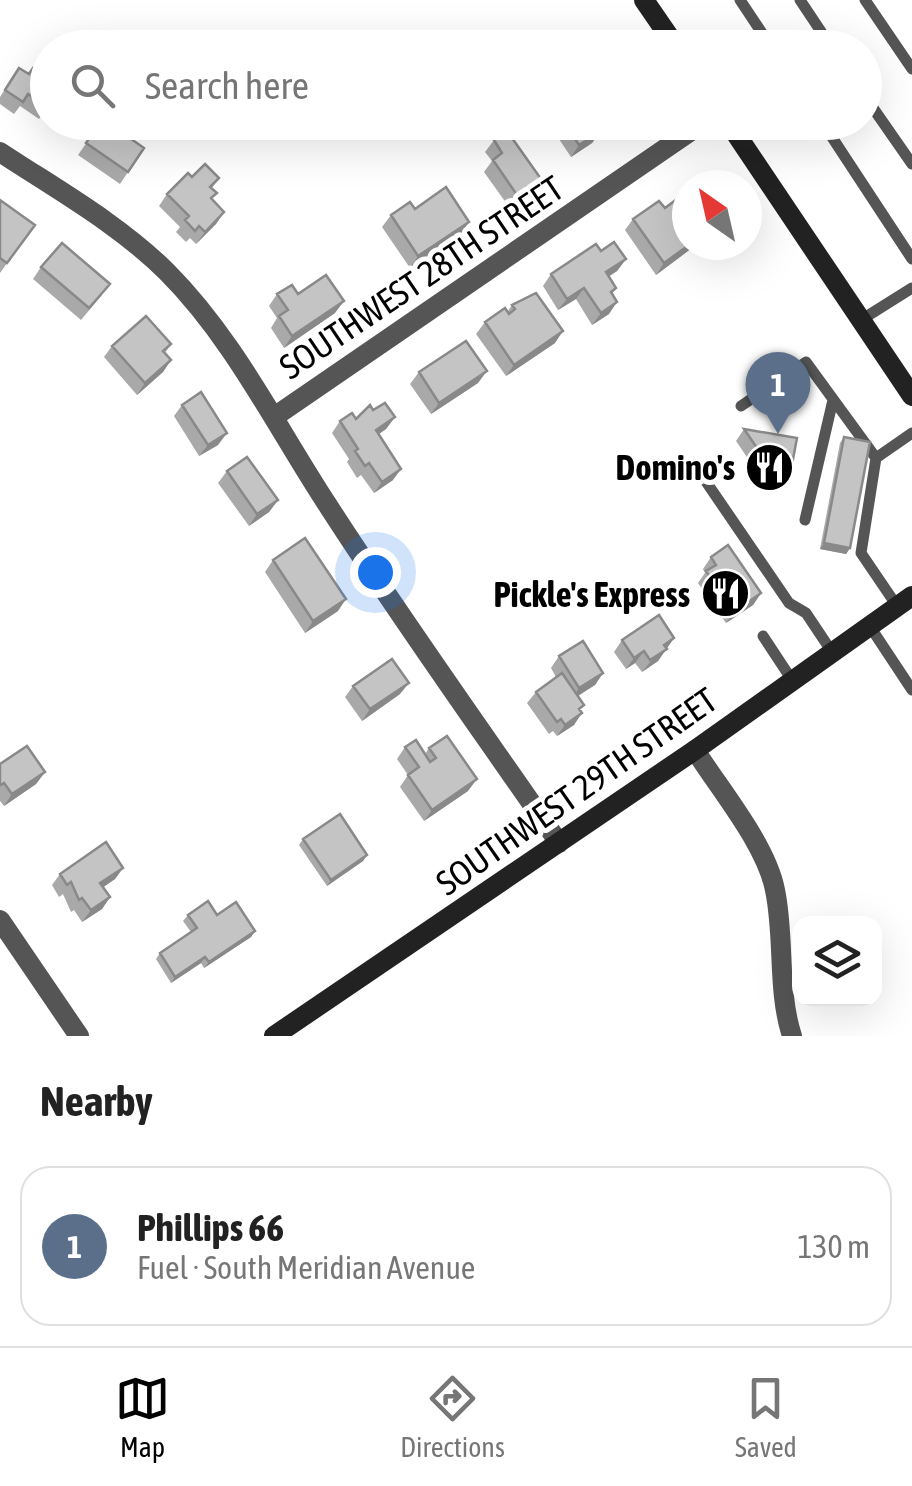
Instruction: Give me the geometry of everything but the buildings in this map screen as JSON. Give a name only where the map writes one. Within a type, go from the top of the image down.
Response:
[{"type":"street","points":[[644,0],[665,30]]},
{"type":"street","name":"SOUTHWEST 28TH STREET","points":[[274,417],[678,140]]},
{"type":"street","points":[[740,140],[912,396]]},
{"type":"street","points":[[0,152],[105,222],[166,272],[215,330],[326,504],[559,843]]},
{"type":"street","name":"SOUTHWEST 29TH STREET","points":[[274,1036],[905,601]]},
{"type":"street","points":[[694,750],[757,847],[774,886],[786,1016],[792,1036]]},
{"type":"street","points":[[0,920],[80,1036]]},
{"type":"lane","points":[[740,0],[760,30]]},
{"type":"lane","points":[[800,0],[820,30]]},
{"type":"lane","points":[[865,0],[912,69]]},
{"type":"lane","points":[[882,120],[912,164]]},
{"type":"lane","points":[[834,140],[912,259]]},
{"type":"lane","points":[[861,320],[912,288]]},
{"type":"lane","points":[[741,406],[806,362],[876,458]]},
{"type":"lane","points":[[805,520],[832,400]]},
{"type":"lane","points":[[905,601],[860,553],[876,458],[912,433]]},
{"type":"lane","points":[[696,467],[789,602],[806,613],[832,652]]},
{"type":"lane","points":[[869,625],[912,690]]},
{"type":"lane","points":[[763,636],[792,680]]},
{"type":"place","name":"Phillips 66","points":[[778,434]]},
{"type":"place","name":"Domino's","points":[[770,467]]},
{"type":"place","name":"Pickle's Express","points":[[725,594]]}]
